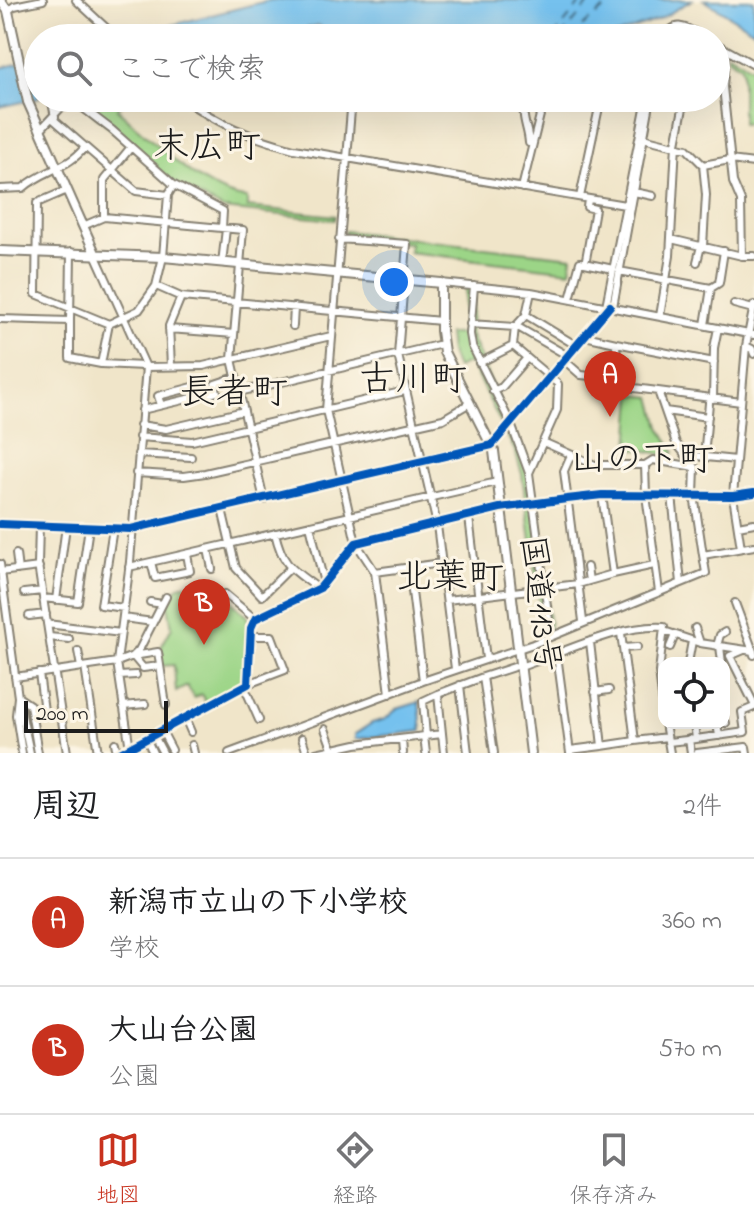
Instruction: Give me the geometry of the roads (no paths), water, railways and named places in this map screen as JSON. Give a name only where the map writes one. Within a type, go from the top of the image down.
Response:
[{"type":"highway","points":[[0,0],[8,11],[24,85]]},
{"type":"highway","points":[[32,112],[95,253]]},
{"type":"highway","points":[[0,251],[163,257],[441,283]]},
{"type":"highway","name":"国道113号","points":[[441,283],[442,344],[492,445],[531,753]]},
{"type":"street","points":[[8,11],[14,6],[43,0]]},
{"type":"street","points":[[76,0],[102,24]]},
{"type":"street","points":[[730,52],[754,65]]},
{"type":"street","points":[[53,112],[54,118],[84,148],[136,191],[168,195]]},
{"type":"street","points":[[40,130],[59,112]]},
{"type":"street","points":[[87,112],[174,185],[223,211],[222,263]]},
{"type":"street","points":[[206,112],[259,139],[346,158],[628,206]]},
{"type":"street","points":[[351,112],[326,410],[356,543],[375,572],[390,694]]},
{"type":"street","points":[[523,112],[529,132],[529,151]]},
{"type":"street","points":[[522,188],[538,112]]},
{"type":"street","points":[[586,259],[595,209],[587,207],[584,198],[599,112]]},
{"type":"street","points":[[0,524],[131,529],[492,445],[610,306],[646,112]]},
{"type":"street","points":[[628,206],[634,192],[647,112]]},
{"type":"street","points":[[660,316],[667,280],[676,144],[682,112]]},
{"type":"street","points":[[725,112],[733,182],[741,201],[742,256]]},
{"type":"street","points":[[643,138],[676,144],[687,149],[703,165],[706,195],[702,246],[697,262]]},
{"type":"street","points":[[104,217],[104,180],[131,147]]},
{"type":"street","points":[[0,189],[23,188],[37,176],[75,159],[84,148]]},
{"type":"street","points":[[703,165],[730,160],[754,163]]},
{"type":"street","points":[[67,190],[37,203],[36,294],[109,324],[139,310],[156,286],[163,257],[168,195],[174,185]]},
{"type":"street","points":[[634,192],[653,196]]},
{"type":"street","points":[[83,226],[104,217],[243,230],[232,359],[264,500]]},
{"type":"street","points":[[339,239],[407,244],[398,355],[437,525],[455,669]]},
{"type":"street","points":[[671,239],[742,256],[754,256]]},
{"type":"street","points":[[570,299],[580,262],[711,288],[719,283],[724,251]]},
{"type":"street","points":[[71,252],[70,358],[101,364],[203,366],[331,336]]},
{"type":"street","points":[[95,253],[145,366],[129,567],[117,662],[130,751]]},
{"type":"street","points":[[441,283],[531,292],[751,334]]},
{"type":"street","points":[[156,286],[181,297],[441,321]]},
{"type":"street","points":[[474,286],[470,324],[472,346],[511,424],[529,473],[551,635]]},
{"type":"street","points":[[705,325],[711,288]]},
{"type":"street","points":[[513,346],[515,326],[526,315],[531,292]]},
{"type":"street","points":[[171,366],[169,329],[181,297]]},
{"type":"street","points":[[734,304],[754,307],[751,334],[746,346],[733,496],[741,548]]},
{"type":"street","points":[[293,326],[294,307]]},
{"type":"street","points":[[526,315],[577,346]]},
{"type":"street","points":[[0,319],[70,321]]},
{"type":"street","points":[[101,364],[109,324]]},
{"type":"street","points":[[470,324],[515,326],[566,358],[581,375],[618,379]]},
{"type":"street","points":[[704,457],[718,328]]},
{"type":"street","points":[[169,329],[234,334]]},
{"type":"street","points":[[585,336],[714,362]]},
{"type":"street","points":[[616,343],[618,386],[711,401],[741,402]]},
{"type":"street","points":[[239,392],[442,344]]},
{"type":"street","points":[[479,363],[513,346]]},
{"type":"street","points":[[513,346],[558,384],[557,410],[529,473]]},
{"type":"street","points":[[746,346],[754,354]]},
{"type":"street","points":[[493,391],[502,387],[527,358]]},
{"type":"street","points":[[142,410],[217,392],[215,384],[236,377]]},
{"type":"street","points":[[139,437],[192,441],[405,391]]},
{"type":"street","points":[[229,753],[518,648],[706,573],[694,495],[695,467],[676,443],[658,391]]},
{"type":"street","points":[[136,473],[184,476],[443,419],[470,403]]},
{"type":"street","points":[[140,425],[166,429],[244,411]]},
{"type":"street","points":[[665,411],[708,417]]},
{"type":"street","points":[[206,420],[210,436]]},
{"type":"street","points":[[543,442],[595,465],[645,465],[653,460],[695,467]]},
{"type":"street","points":[[138,454],[191,457]]},
{"type":"street","points":[[571,455],[564,471],[583,621]]},
{"type":"street","points":[[686,455],[736,460]]},
{"type":"street","points":[[645,465],[659,592]]},
{"type":"street","points":[[129,567],[497,482]]},
{"type":"street","points":[[255,619],[322,586],[356,543],[500,508],[535,503],[602,495],[733,496],[754,493]]},
{"type":"street","points":[[602,495],[613,574]]},
{"type":"street","points":[[672,495],[681,583]]},
{"type":"street","points":[[222,509],[236,568],[262,596],[290,568]]},
{"type":"street","points":[[469,517],[486,659]]},
{"type":"street","points":[[738,526],[754,523]]},
{"type":"street","points":[[39,524],[39,567],[67,752],[55,753]]},
{"type":"street","points":[[310,525],[322,586]]},
{"type":"street","points":[[56,600],[66,526]]},
{"type":"street","points":[[24,593],[78,602],[89,527]]},
{"type":"street","points":[[113,528],[101,605],[124,608]]},
{"type":"street","points":[[403,532],[405,543]]},
{"type":"street","points":[[275,533],[280,557],[290,568],[322,586]]},
{"type":"street","points":[[703,555],[754,546]]},
{"type":"street","points":[[208,549],[212,569]]},
{"type":"street","points":[[16,554],[18,570]]},
{"type":"street","points":[[151,562],[155,578],[190,571],[187,554]]},
{"type":"street","points":[[375,572],[442,563]]},
{"type":"street","points":[[30,753],[18,697],[0,569],[39,567]]},
{"type":"street","points":[[409,567],[423,681]]},
{"type":"street","points":[[587,567],[589,581]]},
{"type":"street","points":[[447,600],[578,584],[613,574],[664,568]]},
{"type":"street","points":[[225,594],[255,619]]},
{"type":"street","points":[[133,656],[166,597]]},
{"type":"street","points":[[150,602],[162,604]]},
{"type":"street","points":[[664,631],[696,642],[753,653],[751,637],[735,603]]},
{"type":"street","points":[[29,616],[46,614]]},
{"type":"street","points":[[123,618],[153,622]]},
{"type":"street","points":[[255,619],[246,685],[259,720]]},
{"type":"street","points":[[47,624],[121,633]]},
{"type":"street","points":[[426,753],[423,701],[460,685],[649,626],[664,627],[661,657]]},
{"type":"street","points":[[690,657],[696,642],[695,628]]},
{"type":"street","points":[[0,632],[9,630]]},
{"type":"street","points":[[721,657],[718,646],[720,635],[725,632]]},
{"type":"street","points":[[621,633],[635,741]]},
{"type":"street","points":[[670,647],[675,635]]},
{"type":"street","points":[[115,743],[118,753],[130,751],[246,685],[285,670],[272,636],[251,636]]},
{"type":"street","points":[[49,637],[61,642],[69,639]]},
{"type":"street","points":[[590,642],[602,746]]},
{"type":"street","points":[[623,648],[637,647]]},
{"type":"street","points":[[557,655],[568,708],[564,739],[570,752],[635,741],[692,739],[745,732],[742,712],[754,707],[730,656],[744,650]]},
{"type":"street","points":[[78,651],[98,753]]},
{"type":"street","points":[[15,677],[117,662],[158,652],[166,705]]},
{"type":"street","points":[[133,656],[143,668],[160,666]]},
{"type":"street","points":[[75,679],[80,667]]},
{"type":"street","points":[[39,673],[44,711]]},
{"type":"street","points":[[119,676],[136,675]]},
{"type":"street","points":[[483,677],[494,753]]},
{"type":"street","points":[[460,685],[468,753]]},
{"type":"street","points":[[595,692],[609,690]]},
{"type":"street","points":[[438,694],[444,753]]},
{"type":"street","points":[[18,697],[16,715],[22,753]]},
{"type":"street","points":[[18,697],[30,705],[38,753]]},
{"type":"street","points":[[123,706],[145,704]]},
{"type":"street","points":[[185,718],[191,732]]},
{"type":"street","points":[[325,729],[330,750]]},
{"type":"street","points":[[666,729],[670,753]]},
{"type":"street","points":[[693,729],[694,753],[746,747],[747,753]]},
{"type":"street","points":[[719,736],[721,729]]},
{"type":"street","points":[[162,731],[172,750]]},
{"type":"street","points":[[316,753],[356,744],[442,734]]},
{"type":"street","points":[[150,738],[153,753]]},
{"type":"street","points":[[150,738],[163,753]]},
{"type":"street","points":[[302,738],[307,753]]},
{"type":"street","points":[[402,739],[403,753]]},
{"type":"street","points":[[379,741],[380,753]]},
{"type":"street","points":[[356,744],[357,753]]},
{"type":"street","points":[[192,745],[194,753]]},
{"type":"water","points":[[271,0],[692,0],[646,24],[176,24]]},
{"type":"water","points":[[704,0],[754,0],[754,31]]},
{"type":"water","points":[[24,62],[24,102],[0,107],[0,68]]},
{"type":"water","points":[[419,702],[422,731],[355,739],[355,734],[372,723],[385,719],[397,709]]},
{"type":"place","name":"新潟市立山の下小学校","points":[[610,417]]},
{"type":"place","name":"大山台公園","points":[[204,645]]},
{"type":"district","name":"末広町","points":[[207,148]]},
{"type":"district","name":"古川町","points":[[413,381]]},
{"type":"district","name":"長者町","points":[[234,394]]},
{"type":"district","name":"山の下町","points":[[642,461]]},
{"type":"district","name":"北葉町","points":[[450,579]]}]
